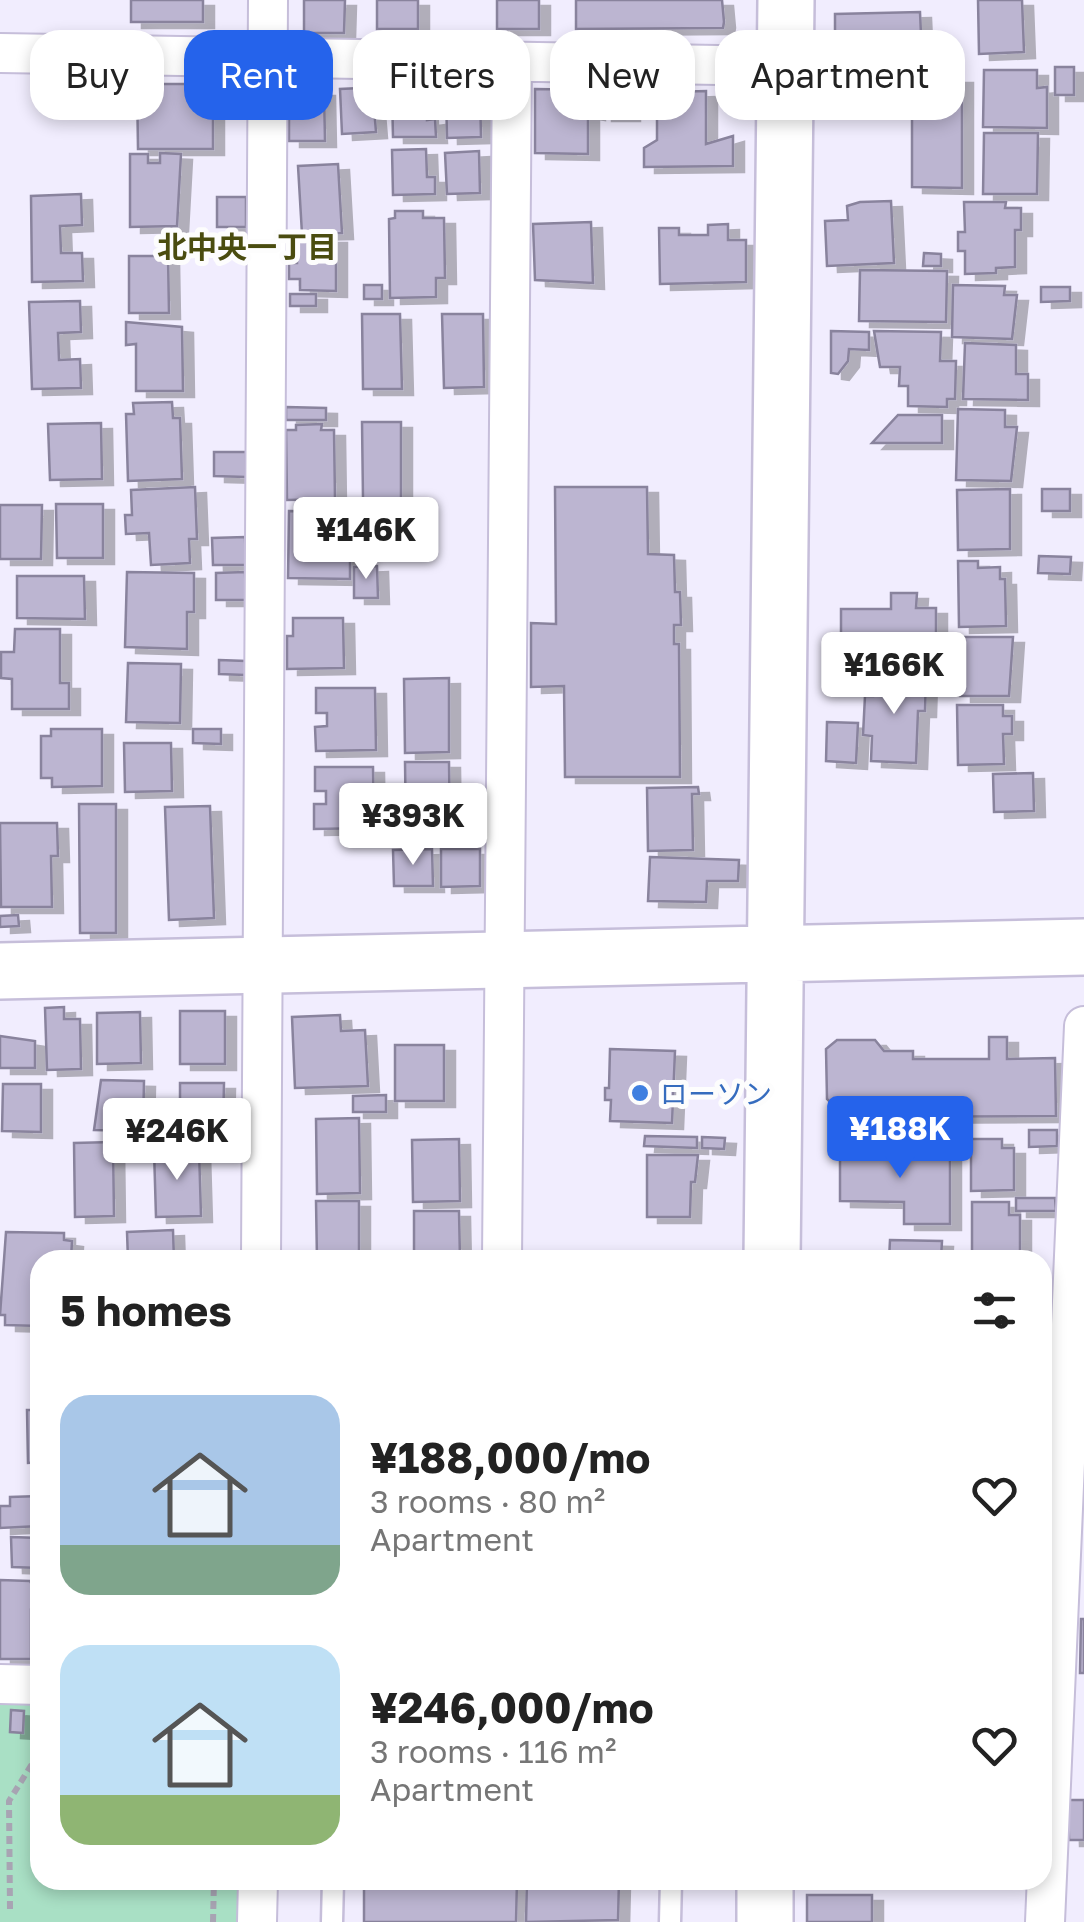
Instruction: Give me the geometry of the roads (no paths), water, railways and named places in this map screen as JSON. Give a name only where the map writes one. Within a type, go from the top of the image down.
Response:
[{"type":"street","points":[[268,0],[268,30]]},
{"type":"street","points":[[786,0],[786,30]]},
{"type":"street","points":[[0,53],[184,55]]},
{"type":"street","points":[[530,64],[715,65]]},
{"type":"street","points":[[261,1250],[268,120]]},
{"type":"street","points":[[502,1250],[512,120]]},
{"type":"street","points":[[772,1250],[784,120]]},
{"type":"street","points":[[0,971],[1084,947]]},
{"type":"street","points":[[1052,1825],[1080,1214],[1084,1026]]},
{"type":"street","points":[[0,1684],[30,1684]]},
{"type":"street","points":[[258,1890],[258,1922]]},
{"type":"street","points":[[765,1890],[765,1922]]},
{"type":"street","points":[[1046,1922],[1048,1890]]},
{"type":"lane","points":[[332,1922],[333,1890]]},
{"type":"lane","points":[[670,1922],[671,1890]]},
{"type":"place","name":"ローソン","points":[[640,1093]]},
{"type":"district","name":"北中央一丁目","points":[[247,247]]}]
